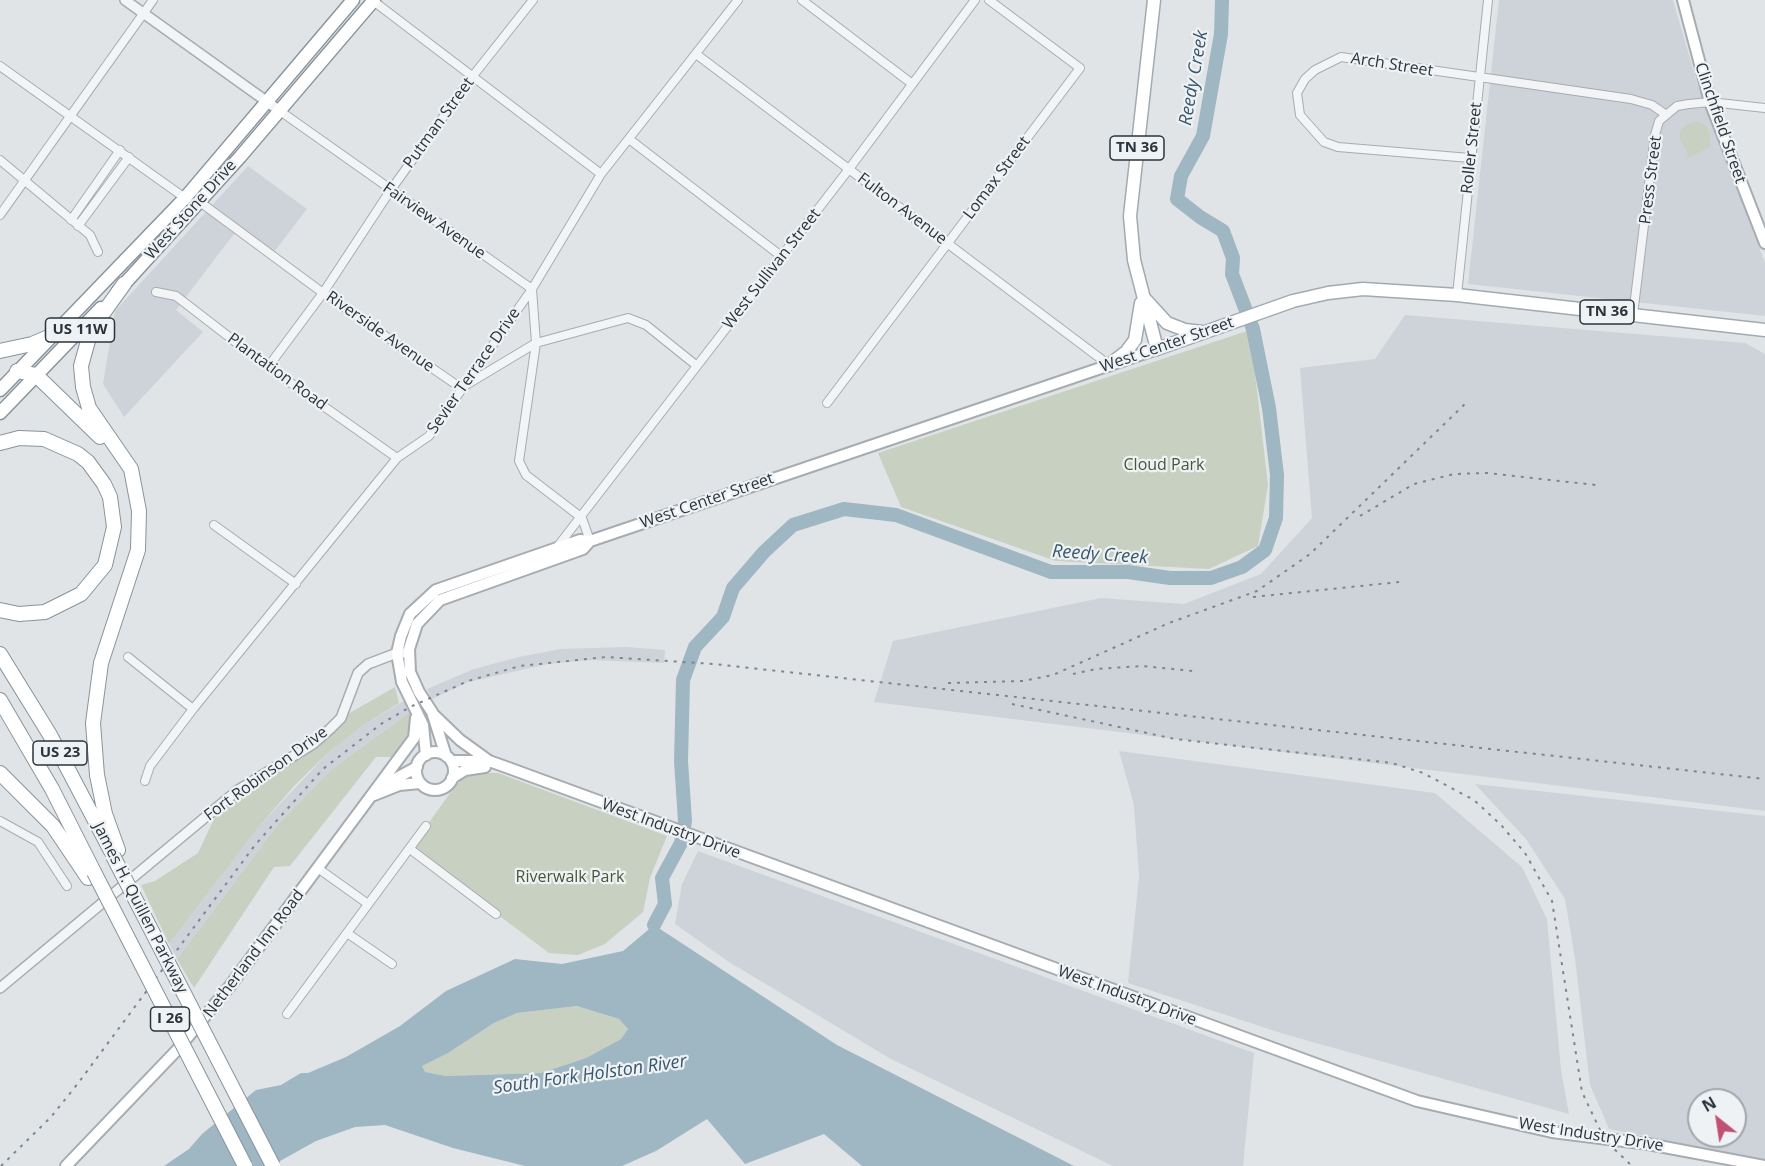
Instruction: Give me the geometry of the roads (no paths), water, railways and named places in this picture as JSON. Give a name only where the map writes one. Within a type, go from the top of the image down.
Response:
[{"type":"highway","points":[[115,853],[97,775],[93,723],[101,663],[138,550],[140,511],[137,490],[125,457],[89,408],[82,378],[82,356],[91,330],[124,284]]},
{"type":"highway","points":[[0,351],[32,344],[51,336]]},
{"type":"highway","points":[[17,371],[36,375],[113,451],[137,490]]},
{"type":"highway","points":[[0,442],[19,438],[44,439],[78,454],[88,462],[104,484],[110,497],[114,527],[105,565],[81,594],[45,612],[19,614],[0,610]]},
{"type":"highway","name":"James H. Quillen Parkway","points":[[0,654],[50,735],[115,853],[130,889],[273,1166]]},
{"type":"highway","name":"James H. Quillen Parkway","points":[[0,700],[52,789],[91,875],[125,932],[245,1166]]},
{"type":"highway","points":[[0,773],[53,826],[91,875]]},
{"type":"main road","name":"West Stone Drive","points":[[0,390],[185,198],[353,0]]},
{"type":"main road","name":"West Stone Drive","points":[[0,413],[200,202],[373,0]]},
{"type":"main road","name":"TN 36","points":[[1154,0],[1130,216],[1134,260],[1157,349]]},
{"type":"main road","name":"Clinchfield Street","points":[[1683,0],[1710,102],[1765,243]]},
{"type":"main road","points":[[200,202],[200,191],[224,163],[228,148]]},
{"type":"main road","points":[[135,271],[139,260],[184,211],[185,198]]},
{"type":"main road","name":"West Center Street","points":[[448,758],[432,712],[413,682],[400,636],[410,614],[436,590],[580,540],[590,541],[1268,310],[1328,292],[1363,289],[1457,296],[1761,328]]},
{"type":"main road","points":[[1142,296],[1167,323],[1185,330],[1206,332]]},
{"type":"main road","points":[[1109,365],[1126,352],[1137,335],[1142,296]]},
{"type":"main road","name":"West Center Street","points":[[426,755],[426,734],[402,682],[403,653],[417,624],[440,600],[583,549],[590,541]]},
{"type":"main road","points":[[376,792],[414,738],[417,727],[416,711]]},
{"type":"main road","points":[[432,712],[460,740],[489,761]]},
{"type":"main road","points":[[440,753],[448,758],[453,767],[452,778],[441,789],[427,788],[420,783],[417,767],[426,755],[440,753]]},
{"type":"main road","name":"West Industry Drive","points":[[448,758],[489,761],[506,767],[1417,1101],[1552,1132],[1648,1144],[1765,1166]]},
{"type":"main road","name":"Netherland Inn Road","points":[[66,1166],[202,1022],[376,792],[417,767]]},
{"type":"main road","name":"West Industry Drive","points":[[452,778],[465,770],[506,767]]},
{"type":"main road","points":[[376,792],[399,785],[420,783]]},
{"type":"street","name":"Fairview Avenue","points":[[125,0],[390,191],[532,289]]},
{"type":"street","points":[[0,215],[153,0]]},
{"type":"street","points":[[373,0],[601,174]]},
{"type":"street","name":"Putman Street","points":[[268,367],[323,293],[390,191],[472,77],[533,0]]},
{"type":"street","name":"Sevier Terrace Drive","points":[[145,781],[150,765],[193,709],[397,458],[429,436],[532,289],[601,174],[738,0]]},
{"type":"street","points":[[802,0],[911,83]]},
{"type":"street","name":"West Sullivan Street","points":[[557,548],[849,169],[975,0]]},
{"type":"street","name":"Lomax Street","points":[[827,403],[1080,68],[988,0]]},
{"type":"street","name":"Roller Street","points":[[1457,296],[1488,0]]},
{"type":"street","name":"Fulton Avenue","points":[[696,54],[1109,365]]},
{"type":"street","name":"Arch Street","points":[[1470,158],[1338,147],[1324,142],[1300,114],[1297,93],[1305,79],[1315,70],[1341,57],[1479,79],[1637,100],[1652,105],[1665,114]]},
{"type":"street","points":[[0,66],[185,198]]},
{"type":"street","name":"Press Street","points":[[1633,315],[1655,135],[1665,114],[1677,106],[1710,102],[1765,108]]},
{"type":"street","points":[[629,139],[781,256]]},
{"type":"street","points":[[70,220],[120,150]]},
{"type":"street","points":[[78,226],[129,157]]},
{"type":"street","points":[[0,160],[90,235],[98,252]]},
{"type":"street","name":"Riverside Avenue","points":[[200,202],[323,293],[461,388]]},
{"type":"street","points":[[532,289],[536,343],[519,461],[526,475],[582,518],[590,541]]},
{"type":"street","name":"Plantation Road","points":[[156,292],[176,296],[268,367],[397,458]]},
{"type":"street","points":[[461,388],[536,343],[628,318],[646,325],[697,366]]},
{"type":"street","points":[[214,525],[296,584]]},
{"type":"street","name":"Fort Robinson Drive","points":[[0,988],[238,790],[314,744],[341,718],[358,673],[368,664],[403,653]]},
{"type":"street","points":[[128,657],[193,709]]},
{"type":"street","points":[[0,821],[38,842],[67,886]]},
{"type":"street","points":[[287,1014],[426,826]]},
{"type":"street","points":[[410,849],[496,914]]},
{"type":"street","points":[[319,869],[368,904]]},
{"type":"street","points":[[347,933],[392,964]]},
{"type":"water","name":"South Fork Holston River","points":[[654,925],[837,1045],[1074,1166],[862,1166],[824,1134],[745,1164],[707,1119],[656,1151],[622,1166],[525,1166],[453,1148],[385,1125],[355,1127],[316,1141],[271,1166],[164,1166],[189,1149],[202,1134],[256,1090],[281,1085],[301,1073],[308,1073],[346,1057],[400,1026],[446,991],[515,959],[562,964],[623,951]],"holes":[[[577,1006],[619,1019],[628,1029],[621,1039],[586,1058],[541,1073],[446,1076],[425,1072],[422,1066],[448,1053],[494,1023],[517,1013]]]},
{"type":"waterway","name":"Reedy Creek","points":[[654,925],[665,904],[662,878],[681,843],[685,821],[681,761],[683,680],[695,647],[723,617],[733,588],[764,552],[793,525],[844,509],[896,515],[1051,572],[1128,572],[1170,578],[1211,578],[1242,567],[1265,550],[1276,518],[1277,475],[1269,408],[1253,329],[1232,274],[1233,258],[1223,231],[1177,199],[1181,176],[1203,136],[1221,34],[1222,0]]},
{"type":"railway","points":[[948,683],[1023,681],[1053,675],[1169,623],[1257,591],[1310,554],[1465,404]]},
{"type":"railway","points":[[1360,516],[1414,484],[1454,474],[1487,473],[1596,485]]},
{"type":"railway","points":[[1253,597],[1399,582]]},
{"type":"railway","points":[[1,1166],[51,1117],[255,845],[323,769],[381,724],[410,707],[468,681],[520,666],[606,657],[714,664],[1765,779]]},
{"type":"railway","points":[[1073,674],[1096,669],[1142,666],[1193,671]]},
{"type":"railway","points":[[1012,704],[1175,739],[1392,763],[1423,773],[1474,800],[1501,825],[1525,853],[1552,901],[1582,1092],[1600,1130],[1611,1146],[1632,1166]]},
{"type":"park label","name":"Cloud Park","points":[[1164,465]]},
{"type":"park label","name":"Riverwalk Park","points":[[570,877]]}]
